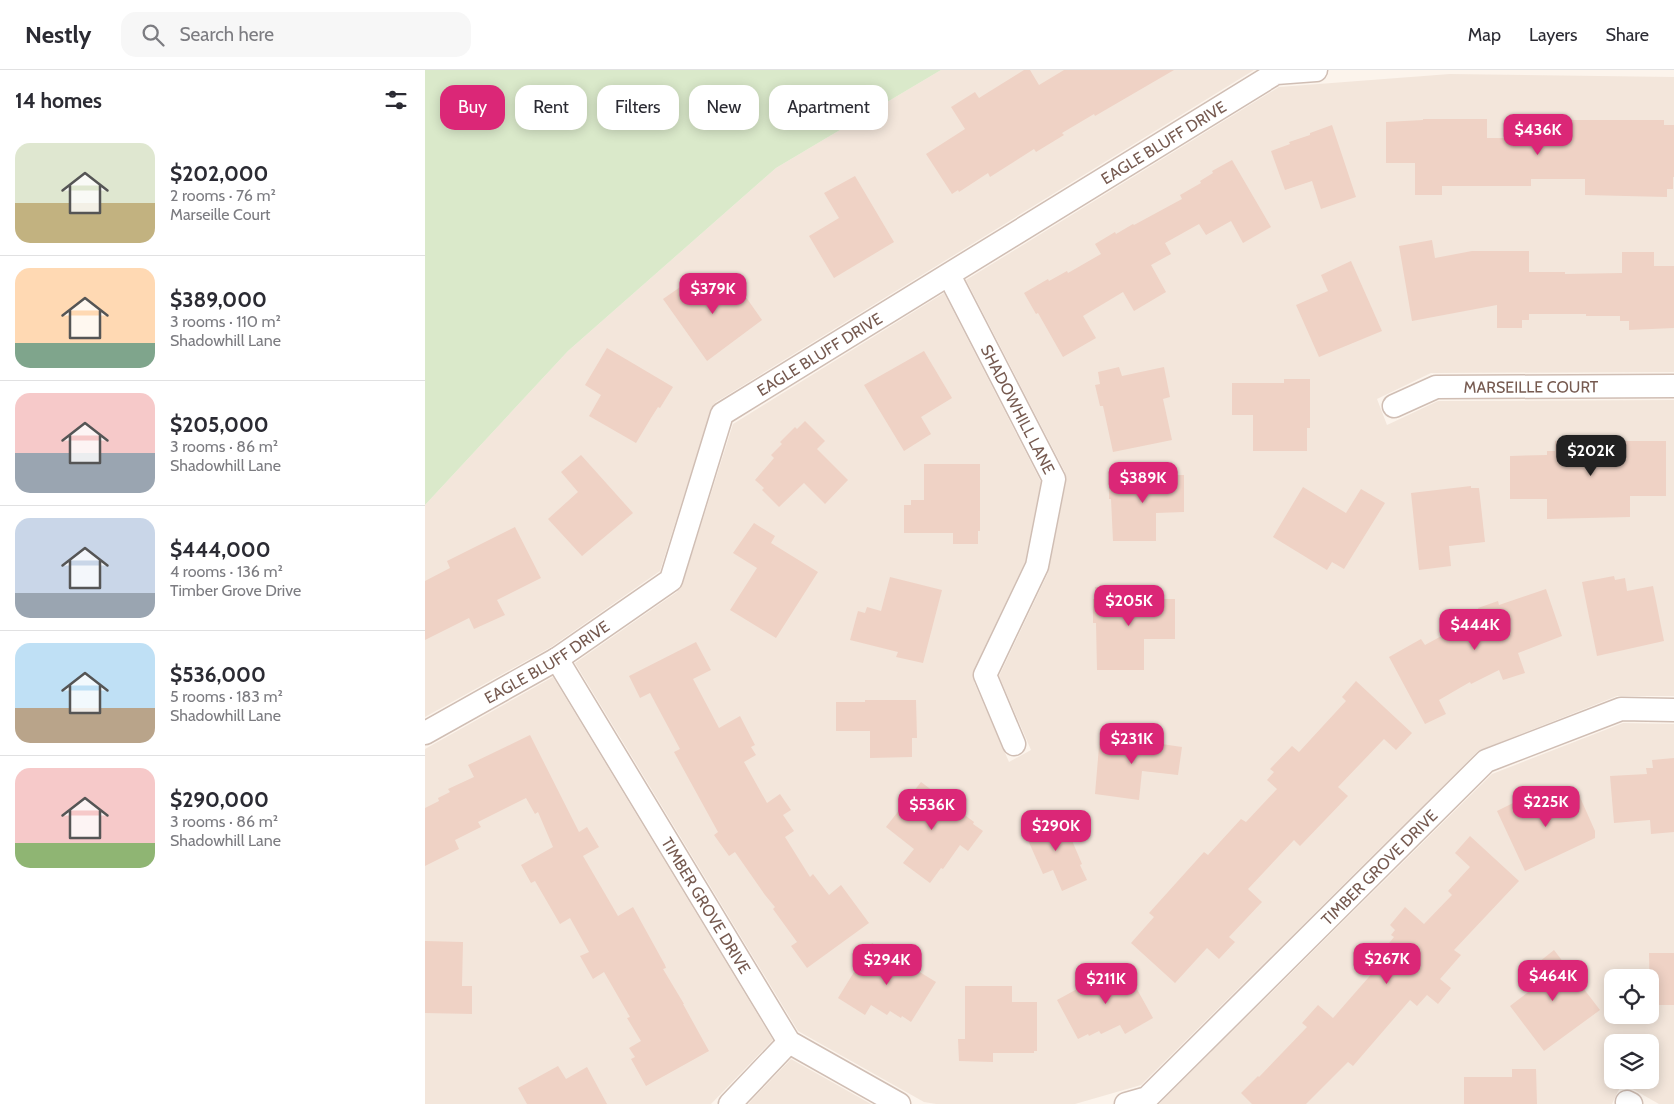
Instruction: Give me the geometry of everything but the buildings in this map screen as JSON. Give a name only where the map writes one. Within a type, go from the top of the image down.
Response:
[{"type":"street","name":"EAGLE BLUFF DRIVE","points":[[425,733],[557,659],[671,580],[723,414],[1276,73],[1316,70]]},
{"type":"street","name":"SHADOWHILL LANE","points":[[949,274],[1054,479],[1037,566],[985,675],[1014,744]]},
{"type":"street","name":"MARSEILLE COURT","points":[[1394,406],[1436,387],[1674,386]]},
{"type":"street","name":"TIMBER GROVE DRIVE","points":[[557,659],[789,1042],[899,1104]]},
{"type":"street","name":"TIMBER GROVE DRIVE","points":[[1126,1104],[1147,1098],[1486,762],[1621,709],[1674,710]]},
{"type":"street","points":[[730,1104],[789,1042]]},
{"type":"shaded area","points":[[941,70],[1254,70],[716,402],[711,410],[660,571],[551,647],[425,717],[425,505],[568,351],[776,168],[840,130],[888,130],[888,101]]},
{"type":"shaded area","points":[[1450,74],[1674,77],[1674,372],[1431,373],[1377,399],[1387,425],[1438,401],[1674,400],[1674,696],[1617,696],[1478,751],[1141,1085],[1075,1104],[936,1104],[924,1102],[798,1031],[575,663],[677,592],[682,585],[733,424],[944,293],[1041,482],[1025,562],[974,669],[974,682],[1009,762],[1031,750],[999,676],[1048,573],[1066,482],[1065,472],[966,280],[1279,87]]},
{"type":"shaded area","points":[[553,677],[773,1040],[711,1104],[425,1104],[425,749]]},
{"type":"shaded area","points":[[1623,723],[1674,724],[1674,1104],[1659,1104],[1633,1089],[1659,1089],[1659,1034],[1604,1034],[1604,1089],[1619,1089],[1612,1104],[1159,1104],[1492,774]]},
{"type":"shaded area","points":[[791,1059],[871,1104],[748,1104]]},
{"type":"green space","points":[[425,70],[941,70],[888,101],[888,85],[769,85],[769,130],[840,130],[776,168],[568,351],[425,505]]}]
